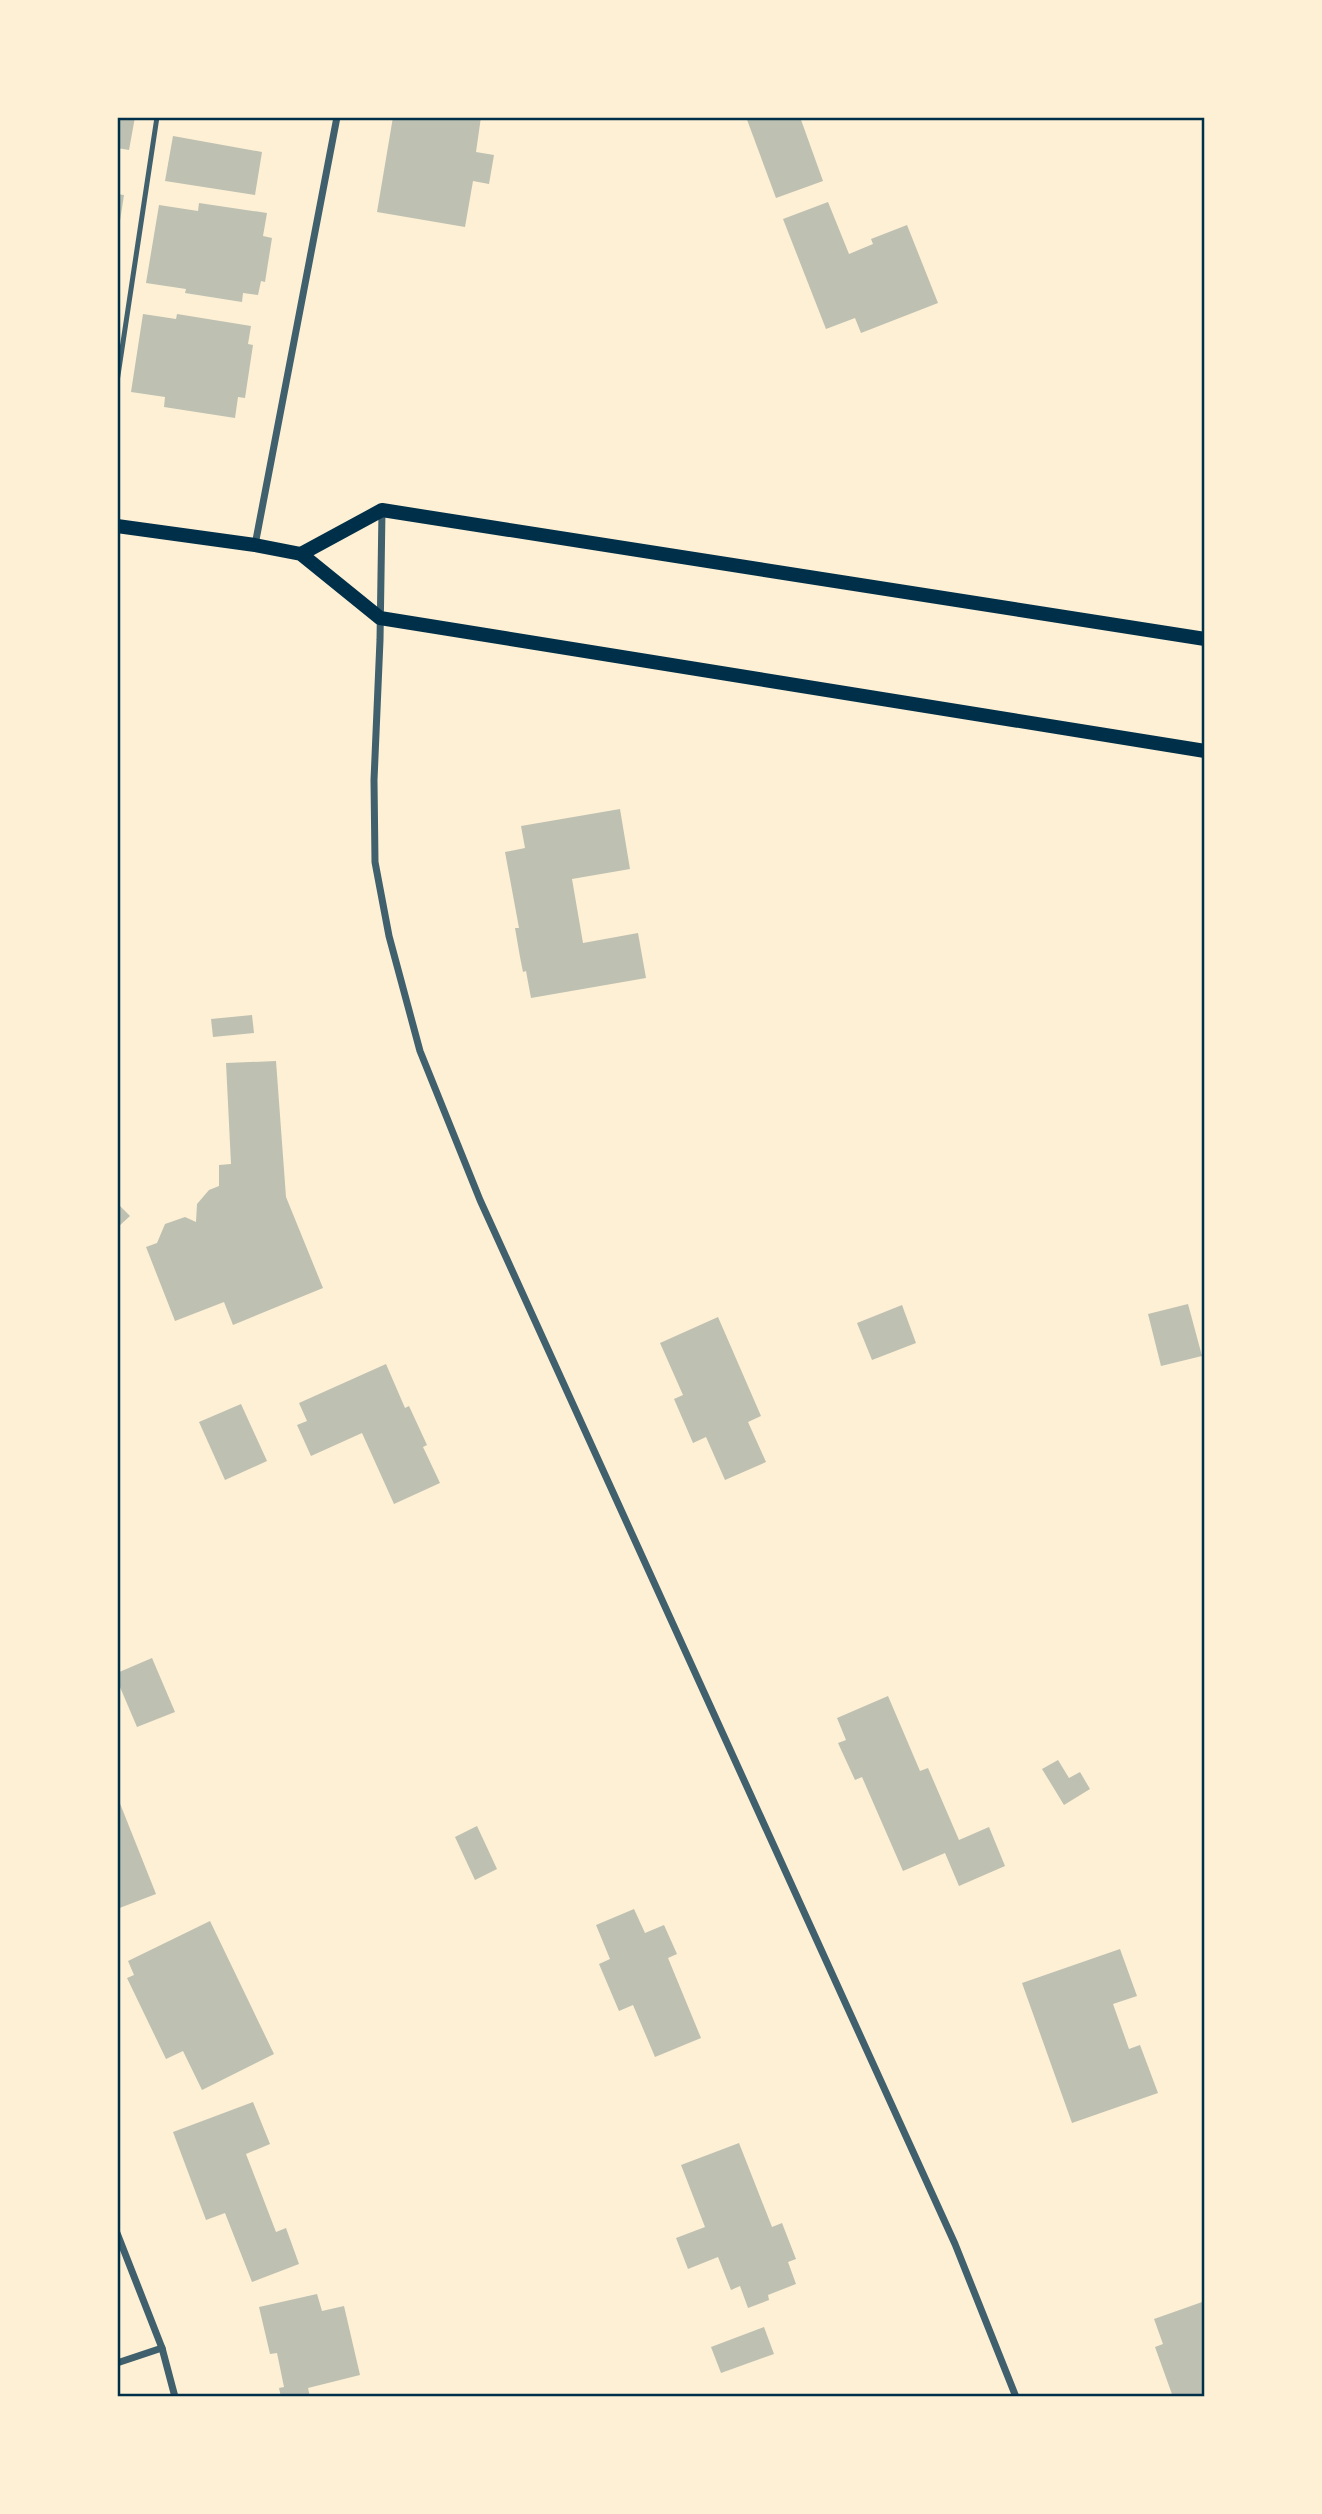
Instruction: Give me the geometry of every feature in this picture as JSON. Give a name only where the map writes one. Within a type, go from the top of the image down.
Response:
[{"type":"main road","points":[[301,554],[382,510],[1205,639]]},
{"type":"main road","points":[[117,526],[301,554],[380,618],[1205,751]]},
{"type":"street","points":[[255,545],[337,117]]},
{"type":"street","points":[[382,510],[374,780],[375,862],[389,936],[419,1051],[486,1213],[955,2244],[1016,2397]]},
{"type":"street","points":[[117,2233],[162,2348],[175,2397]]},
{"type":"street","points":[[117,2363],[162,2348]]},
{"type":"lane","points":[[117,382],[157,117]]},
{"type":"building","points":[[117,117],[135,117],[129,150],[117,148]]},
{"type":"building","points":[[393,117],[481,117],[476,152],[494,155],[489,184],[473,181],[465,227],[377,212]]},
{"type":"building","points":[[746,117],[800,117],[823,181],[776,198]]},
{"type":"building","points":[[173,136],[262,152],[255,195],[165,181]]},
{"type":"building","points":[[117,194],[124,195],[119,227],[117,227]]},
{"type":"building","points":[[828,202],[849,254],[873,244],[871,239],[907,225],[938,303],[861,333],[855,318],[826,329],[783,219]]},
{"type":"building","points":[[199,203],[267,213],[263,236],[272,238],[265,282],[261,281],[258,295],[243,293],[242,302],[185,293],[186,289],[146,283],[159,205],[198,211]]},
{"type":"building","points":[[143,314],[176,319],[177,314],[251,326],[248,344],[253,345],[245,398],[238,397],[235,418],[164,407],[165,397],[131,392]]},
{"type":"building","points":[[620,809],[630,869],[572,879],[583,943],[638,933],[646,978],[531,998],[526,971],[523,972],[520,957],[515,928],[519,928],[505,852],[525,848],[521,826]]},
{"type":"building","points":[[252,1015],[254,1033],[213,1037],[211,1019]]},
{"type":"building","points":[[276,1061],[286,1197],[323,1288],[233,1325],[224,1302],[175,1321],[146,1247],[157,1243],[165,1224],[185,1217],[196,1222],[197,1204],[209,1190],[219,1186],[219,1165],[231,1164],[226,1063]]},
{"type":"building","points":[[117,1203],[130,1216],[117,1228]]},
{"type":"building","points":[[1188,1304],[1202,1356],[1161,1366],[1148,1314]]},
{"type":"building","points":[[902,1305],[916,1343],[872,1360],[857,1323]]},
{"type":"building","points":[[718,1317],[761,1416],[748,1422],[766,1462],[725,1480],[706,1437],[693,1443],[674,1399],[683,1395],[660,1343]]},
{"type":"building","points":[[386,1364],[405,1408],[409,1406],[427,1445],[423,1447],[440,1483],[394,1504],[362,1433],[311,1456],[297,1425],[307,1421],[299,1403]]},
{"type":"building","points":[[241,1404],[267,1461],[225,1480],[199,1422]]},
{"type":"building","points":[[152,1658],[175,1712],[137,1727],[117,1680],[117,1673]]},
{"type":"building","points":[[888,1696],[920,1771],[928,1768],[959,1840],[989,1827],[1005,1866],[959,1886],[945,1853],[903,1871],[862,1777],[855,1780],[838,1743],[846,1740],[837,1718]]},
{"type":"building","points":[[1058,1760],[1069,1778],[1080,1772],[1090,1789],[1064,1805],[1042,1769]]},
{"type":"building","points":[[117,1796],[156,1894],[117,1909]]},
{"type":"building","points":[[477,1826],[497,1869],[475,1880],[455,1837]]},
{"type":"building","points":[[634,1909],[645,1933],[664,1925],[677,1954],[668,1958],[701,2038],[655,2057],[633,2005],[619,2011],[599,1964],[610,1959],[596,1925]]},
{"type":"building","points":[[210,1921],[274,2054],[202,2090],[183,2051],[166,2059],[127,1978],[134,1975],[128,1961]]},
{"type":"building","points":[[1120,1949],[1137,1996],[1113,2004],[1129,2049],[1140,2045],[1158,2093],[1072,2123],[1022,1983]]},
{"type":"building","points":[[253,2102],[270,2144],[246,2154],[276,2232],[286,2228],[299,2264],[252,2282],[225,2213],[206,2220],[173,2132]]},
{"type":"building","points":[[739,2143],[772,2227],[782,2223],[796,2259],[788,2262],[796,2284],[768,2295],[769,2300],[748,2308],[740,2286],[731,2290],[718,2257],[688,2269],[676,2238],[705,2227],[681,2165]]},
{"type":"building","points":[[317,2294],[322,2311],[344,2306],[360,2375],[308,2388],[310,2397],[281,2397],[279,2388],[284,2387],[277,2353],[270,2354],[259,2307]]},
{"type":"building","points":[[1205,2301],[1205,2397],[1173,2397],[1155,2347],[1163,2344],[1154,2319]]},
{"type":"building","points":[[764,2327],[774,2354],[721,2373],[711,2347]]}]
